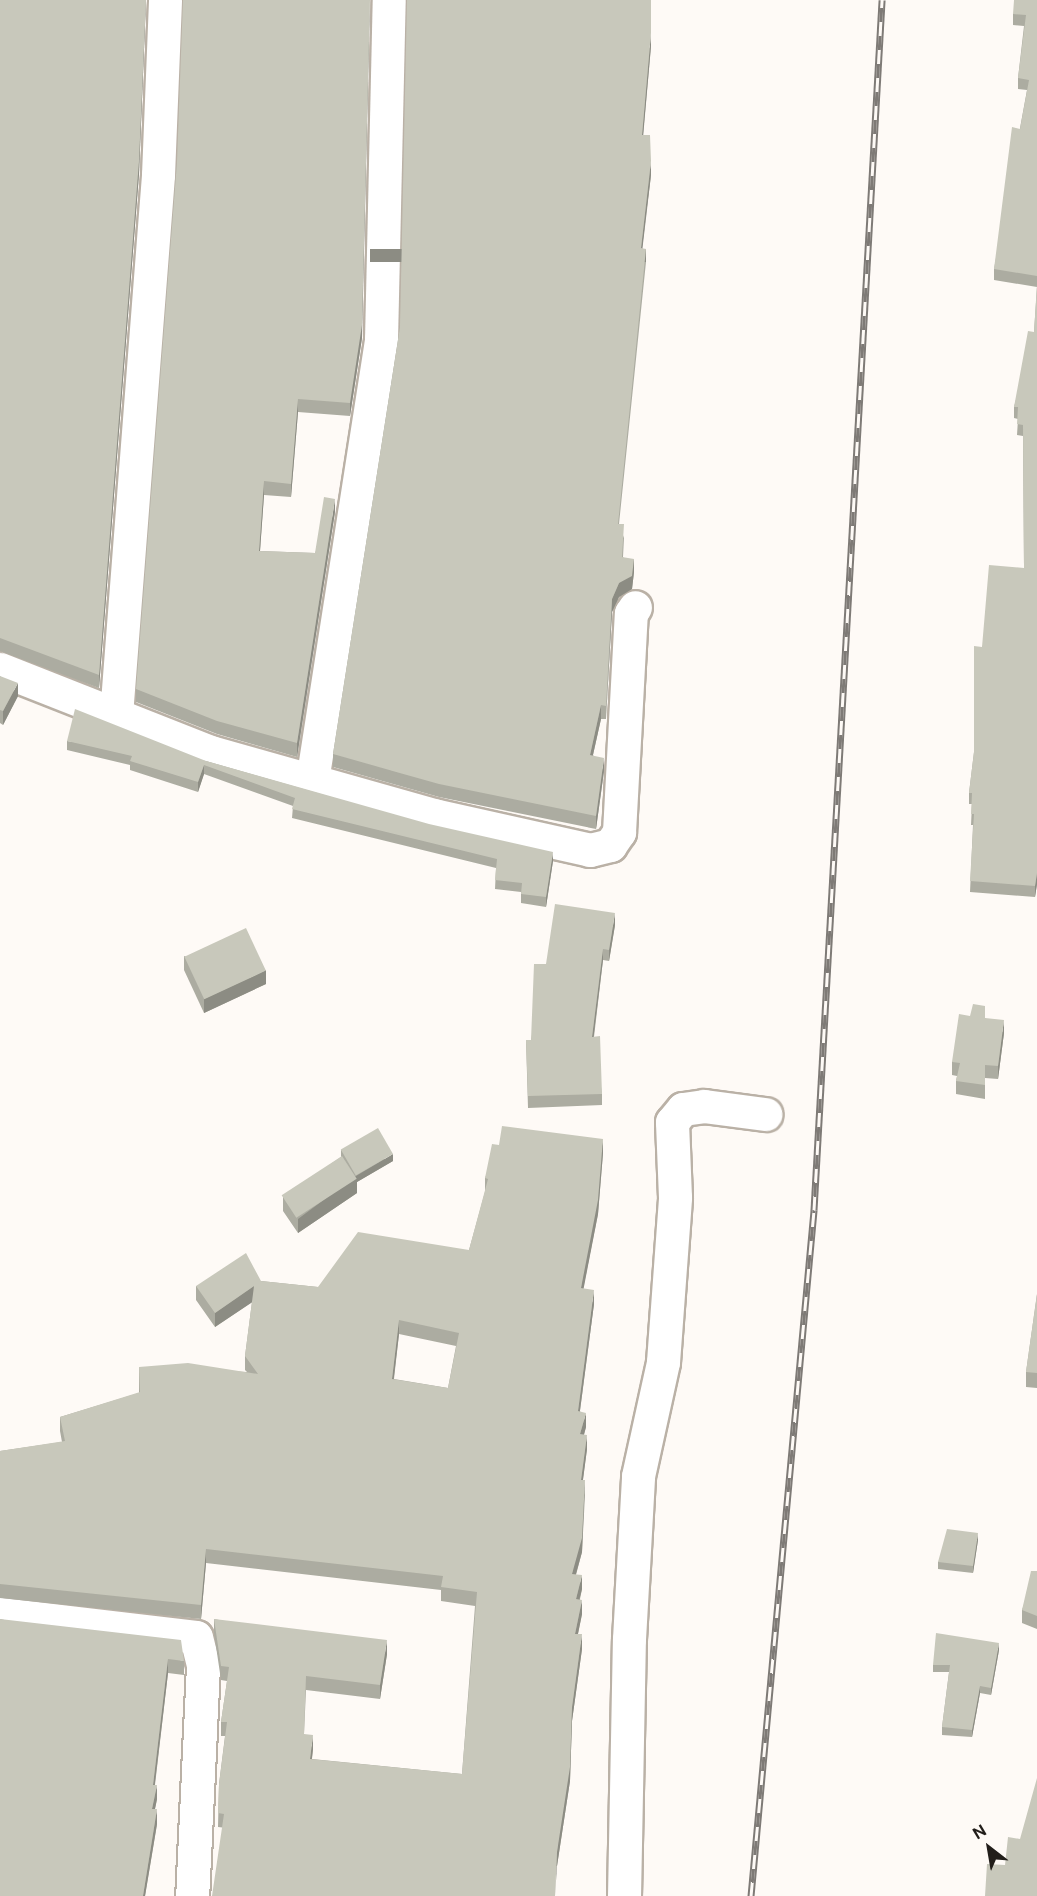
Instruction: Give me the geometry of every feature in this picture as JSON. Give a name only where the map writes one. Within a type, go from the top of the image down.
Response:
[{"type":"street","points":[[116,716],[158,175],[165,0]]},
{"type":"street","points":[[312,781],[381,340],[389,0]]},
{"type":"street","points":[[0,669],[211,752],[312,781],[580,850],[610,845],[619,832],[631,613],[635,607]]},
{"type":"street","points":[[624,1896],[629,1639],[638,1476],[663,1362],[675,1197],[672,1122],[683,1109],[704,1106],[765,1114]]},
{"type":"street","points":[[0,1614],[196,1637],[203,1666],[192,1896]]},
{"type":"building","points":[[0,0],[146,0],[139,161],[99,675],[0,638]]},
{"type":"building","points":[[183,0],[370,0],[362,325],[350,403],[298,399],[291,484],[264,481],[259,551],[315,553],[324,497],[335,499],[297,743],[217,721],[136,689],[177,162]]},
{"type":"building","points":[[407,0],[651,0],[651,33],[642,135],[650,135],[651,161],[641,248],[646,249],[618,524],[624,524],[622,557],[634,559],[632,576],[619,583],[612,599],[606,706],[601,705],[590,755],[604,758],[596,816],[439,784],[333,754],[400,327]]},
{"type":"building","points":[[1014,0],[1037,0],[1037,276],[994,269],[1012,127],[1020,129],[1029,80],[1018,78],[1026,15],[1013,14]]},
{"type":"building","points":[[1037,284],[1037,873],[1035,886],[970,881],[974,814],[971,814],[972,793],[969,793],[974,752],[974,646],[982,647],[989,565],[1024,568],[1023,425],[1017,424],[1018,407],[1014,407],[1028,331],[1034,332]]},
{"type":"building","points":[[0,676],[18,683],[3,711],[0,710]]},
{"type":"building","points":[[75,709],[206,761],[429,824],[553,852],[546,897],[521,894],[522,883],[495,880],[497,859],[292,809],[295,798],[204,765],[198,782],[130,761],[132,756],[67,741]]},
{"type":"building","points":[[555,904],[615,913],[609,950],[603,949],[592,1037],[600,1036],[602,1094],[528,1096],[526,1040],[531,1040],[534,964],[546,964]]},
{"type":"building","points":[[246,928],[266,971],[204,999],[184,957]]},
{"type":"building","points":[[973,1004],[985,1006],[985,1018],[1004,1020],[998,1066],[985,1065],[985,1085],[956,1081],[960,1063],[952,1062],[959,1014],[970,1016]]},
{"type":"building","points":[[502,1126],[603,1139],[598,1200],[581,1288],[594,1290],[578,1411],[586,1413],[580,1434],[587,1435],[581,1480],[585,1480],[582,1538],[572,1574],[582,1575],[576,1599],[582,1600],[575,1634],[582,1634],[572,1707],[570,1767],[557,1852],[555,1896],[212,1896],[224,1814],[218,1813],[219,1784],[227,1722],[221,1722],[229,1667],[221,1666],[214,1619],[387,1640],[380,1685],[306,1676],[304,1734],[313,1735],[310,1759],[462,1774],[477,1592],[441,1587],[443,1576],[206,1549],[201,1605],[0,1584],[0,1451],[65,1441],[60,1417],[140,1392],[139,1367],[188,1363],[258,1374],[245,1356],[254,1286],[215,1313],[196,1286],[246,1253],[261,1281],[318,1287],[358,1232],[469,1250],[488,1179],[485,1178],[492,1144],[499,1145]],"holes":[[[399,1320],[459,1333],[448,1388],[392,1379]]]},
{"type":"building","points":[[378,1128],[393,1154],[356,1175],[341,1150]]},
{"type":"building","points":[[342,1156],[357,1179],[296,1218],[282,1195]]},
{"type":"building","points":[[1037,1294],[1037,1373],[1026,1372]]},
{"type":"building","points":[[947,1529],[978,1533],[973,1566],[938,1562]]},
{"type":"building","points":[[1031,1571],[1037,1571],[1037,1616],[1022,1610]]},
{"type":"building","points":[[0,1619],[181,1640],[184,1661],[168,1659],[153,1785],[157,1785],[152,1809],[157,1809],[143,1896],[0,1896]]},
{"type":"building","points":[[936,1633],[999,1643],[991,1688],[980,1686],[972,1730],[942,1727],[950,1665],[933,1665]]},
{"type":"building","points":[[1037,1778],[1037,1896],[985,1896],[987,1864],[1005,1865],[1008,1837],[1020,1839]]},
{"type":"railway","points":[[751,1896],[814,1210],[882,0]]}]
